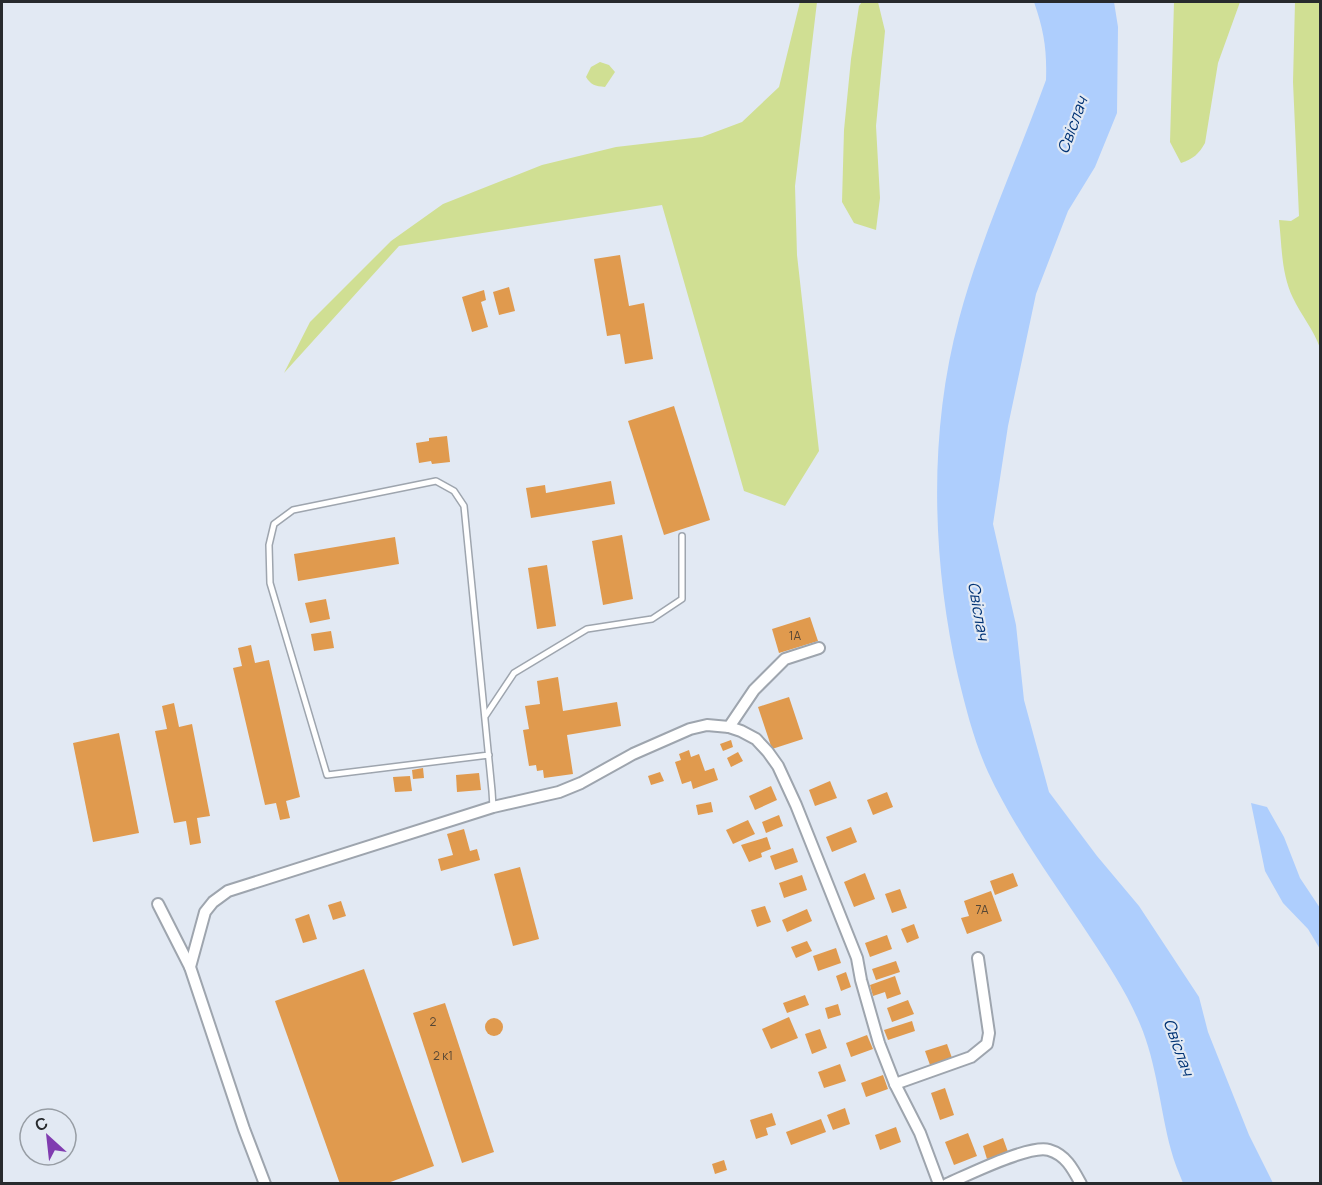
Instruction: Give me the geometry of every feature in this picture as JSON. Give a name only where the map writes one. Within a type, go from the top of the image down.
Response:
[{"type":"street","points":[[729,727],[754,690],[785,659],[819,648]]},
{"type":"street","points":[[190,967],[204,912],[228,891],[493,807],[559,792],[581,783],[633,754],[690,729],[706,725],[729,727],[756,739],[768,752],[778,766],[796,805],[857,958],[876,1033],[895,1084],[920,1133],[939,1184]]},
{"type":"street","points":[[158,904],[190,967],[244,1129],[265,1184]]},
{"type":"street","points":[[895,1084],[971,1057],[987,1044],[989,1033],[978,958]]},
{"type":"street","points":[[947,1184],[1020,1154],[1035,1149],[1048,1149],[1059,1154],[1069,1163],[1081,1184]]},
{"type":"lane","points":[[489,755],[327,775],[270,583],[269,545],[274,524],[293,510],[436,481],[454,491],[464,506],[486,714],[493,807]]},
{"type":"lane","points":[[486,714],[514,673],[587,629],[652,619],[682,599],[682,536]]},
{"type":"green space","points":[[800,2],[817,2],[795,186],[797,255],[819,451],[785,506],[744,491],[662,205],[399,246],[284,373],[310,322],[391,241],[443,204],[542,165],[616,147],[702,137],[742,122],[779,87]]},
{"type":"green space","points":[[862,2],[878,2],[885,31],[876,126],[880,198],[876,230],[854,223],[842,202],[844,130],[851,59],[859,6]]},
{"type":"green space","points":[[1174,2],[1240,2],[1218,63],[1205,143],[1195,156],[1181,163],[1170,142]]},
{"type":"green space","points":[[1295,2],[1320,2],[1320,348],[1289,289],[1279,220],[1291,221],[1299,216],[1293,82]]},
{"type":"green space","points":[[600,62],[609,65],[615,72],[605,87],[594,85],[586,77],[591,67]]},
{"type":"water","name":"Свіслач","points":[[1034,2],[1114,2],[1118,27],[1117,113],[1095,167],[1068,211],[1036,294],[1008,426],[993,524],[1016,625],[1024,700],[1049,792],[1097,856],[1139,906],[1199,997],[1208,1032],[1249,1135],[1273,1183],[1183,1183],[1171,1150],[1154,1071],[1140,1024],[1111,969],[1010,815],[988,772],[967,713],[949,633],[939,543],[937,498],[942,407],[949,362],[968,288],[1046,80],[1044,40]]},
{"type":"water","points":[[1251,803],[1267,807],[1284,837],[1300,878],[1320,908],[1320,949],[1308,929],[1283,903],[1265,871]]},
{"type":"building","points":[[620,255],[629,306],[644,303],[653,359],[625,364],[620,334],[607,336],[594,259]]},
{"type":"building","points":[[509,287],[515,311],[499,315],[493,292]]},
{"type":"building","points":[[484,290],[486,300],[481,302],[488,327],[472,332],[462,297]]},
{"type":"building","points":[[674,406],[710,520],[664,535],[628,421]]},
{"type":"building","points":[[447,436],[450,462],[419,463],[416,443],[429,441],[429,438]]},
{"type":"building","points":[[611,481],[615,504],[531,518],[526,488],[545,485],[546,493]]},
{"type":"building","points":[[622,535],[633,599],[603,605],[592,541]]},
{"type":"building","points":[[395,537],[399,564],[298,581],[294,554]]},
{"type":"building","points":[[547,565],[556,626],[537,629],[528,568]]},
{"type":"building","points":[[326,599],[330,619],[310,623],[305,603]]},
{"type":"building","points":[[810,617],[818,641],[779,653],[772,629]]},
{"type":"building","points":[[331,631],[334,648],[314,651],[311,634]]},
{"type":"building","points":[[251,645],[255,663],[269,660],[300,797],[286,801],[290,818],[280,820],[276,803],[265,805],[233,668],[242,666],[238,648]]},
{"type":"building","points":[[558,677],[563,711],[617,702],[621,726],[567,735],[573,774],[544,778],[543,770],[537,771],[536,765],[529,766],[523,730],[529,729],[525,706],[540,704],[537,681]]},
{"type":"building","points":[[789,697],[803,739],[772,749],[758,707]]},
{"type":"building","points":[[174,703],[179,727],[192,724],[210,816],[197,818],[201,843],[190,845],[186,821],[174,823],[155,731],[167,729],[162,706]]},
{"type":"building","points":[[119,733],[139,833],[93,842],[73,743]]},
{"type":"building","points":[[731,740],[733,747],[723,751],[720,744]]},
{"type":"building","points":[[689,750],[691,757],[699,754],[705,771],[714,768],[718,780],[693,789],[691,781],[682,784],[675,762],[681,760],[679,754]]},
{"type":"building","points":[[738,752],[743,761],[731,767],[727,758]]},
{"type":"building","points":[[423,768],[424,778],[413,779],[412,770]]},
{"type":"building","points":[[660,772],[664,781],[651,785],[648,776]]},
{"type":"building","points":[[479,773],[481,790],[457,792],[456,775]]},
{"type":"building","points":[[410,776],[412,791],[395,792],[393,777]]},
{"type":"building","points":[[830,781],[837,798],[815,806],[809,790]]},
{"type":"building","points":[[771,786],[777,800],[755,810],[749,796]]},
{"type":"building","points":[[887,792],[893,807],[873,815],[867,800]]},
{"type":"building","points":[[711,802],[713,812],[698,815],[696,805]]},
{"type":"building","points":[[779,815],[783,826],[766,833],[762,822]]},
{"type":"building","points":[[748,820],[755,834],[733,844],[726,830]]},
{"type":"building","points":[[851,827],[857,842],[832,852],[826,837]]},
{"type":"building","points":[[464,829],[470,851],[477,849],[480,860],[441,871],[438,859],[453,855],[447,834]]},
{"type":"building","points":[[767,837],[771,849],[761,853],[762,857],[749,862],[741,845]]},
{"type":"building","points":[[793,848],[798,862],[775,870],[770,856]]},
{"type":"building","points":[[520,867],[539,939],[513,946],[494,874]]},
{"type":"building","points":[[865,873],[875,899],[854,907],[844,882]]},
{"type":"building","points":[[1013,873],[1018,886],[995,895],[990,881]]},
{"type":"building","points":[[802,875],[807,890],[784,898],[779,883]]},
{"type":"building","points":[[900,889],[907,908],[892,913],[885,894]]},
{"type":"building","points":[[991,891],[1002,921],[967,934],[961,918],[969,916],[964,901]]},
{"type":"building","points":[[341,901],[346,916],[333,920],[328,905]]},
{"type":"building","points":[[765,906],[771,922],[757,927],[751,910]]},
{"type":"building","points":[[807,909],[812,921],[787,932],[782,920]]},
{"type":"building","points":[[309,914],[317,939],[303,943],[295,919]]},
{"type":"building","points":[[914,924],[919,938],[907,943],[901,929]]},
{"type":"building","points":[[887,935],[892,949],[870,957],[865,943]]},
{"type":"building","points":[[807,941],[812,951],[796,958],[791,947]]},
{"type":"building","points":[[836,948],[841,963],[818,971],[813,956]]},
{"type":"building","points":[[896,961],[900,972],[876,980],[872,969]]},
{"type":"building","points":[[364,969],[434,1166],[385,1184],[340,1184],[275,1001]]},
{"type":"building","points":[[846,972],[851,987],[841,991],[836,976]]},
{"type":"building","points":[[895,976],[901,994],[887,999],[885,992],[873,996],[870,985]]},
{"type":"building","points":[[805,995],[809,1005],[787,1013],[783,1003]]},
{"type":"building","points":[[908,1000],[914,1014],[892,1022],[887,1008]]},
{"type":"building","points":[[445,1003],[494,1152],[462,1163],[413,1013]]},
{"type":"building","points":[[838,1004],[841,1015],[828,1019],[825,1008]]},
{"type":"building","points":[[789,1017],[798,1038],[771,1049],[762,1029]]},
{"type":"building","points":[[494,1018],[500,1021],[503,1027],[500,1033],[494,1036],[488,1033],[485,1027],[488,1021]]},
{"type":"building","points":[[912,1021],[915,1031],[888,1040],[884,1030]]},
{"type":"building","points":[[820,1029],[827,1048],[812,1054],[805,1034]]},
{"type":"building","points":[[867,1035],[873,1049],[851,1057],[846,1043]]},
{"type":"building","points":[[947,1044],[952,1058],[930,1065],[925,1051]]},
{"type":"building","points":[[840,1064],[846,1081],[824,1088],[818,1072]]},
{"type":"building","points":[[883,1075],[888,1089],[866,1097],[861,1083]]},
{"type":"building","points":[[945,1088],[954,1115],[940,1120],[931,1093]]},
{"type":"building","points":[[845,1108],[850,1124],[833,1130],[827,1115]]},
{"type":"building","points":[[772,1113],[776,1125],[766,1128],[768,1135],[756,1139],[750,1120]]},
{"type":"building","points":[[821,1119],[826,1132],[791,1145],[786,1132]]},
{"type":"building","points":[[896,1127],[901,1142],[880,1150],[875,1135]]},
{"type":"building","points":[[968,1133],[977,1156],[954,1165],[945,1142]]},
{"type":"building","points":[[1003,1138],[1008,1152],[987,1159],[983,1146]]},
{"type":"building","points":[[724,1160],[727,1170],[715,1174],[712,1164]]}]
